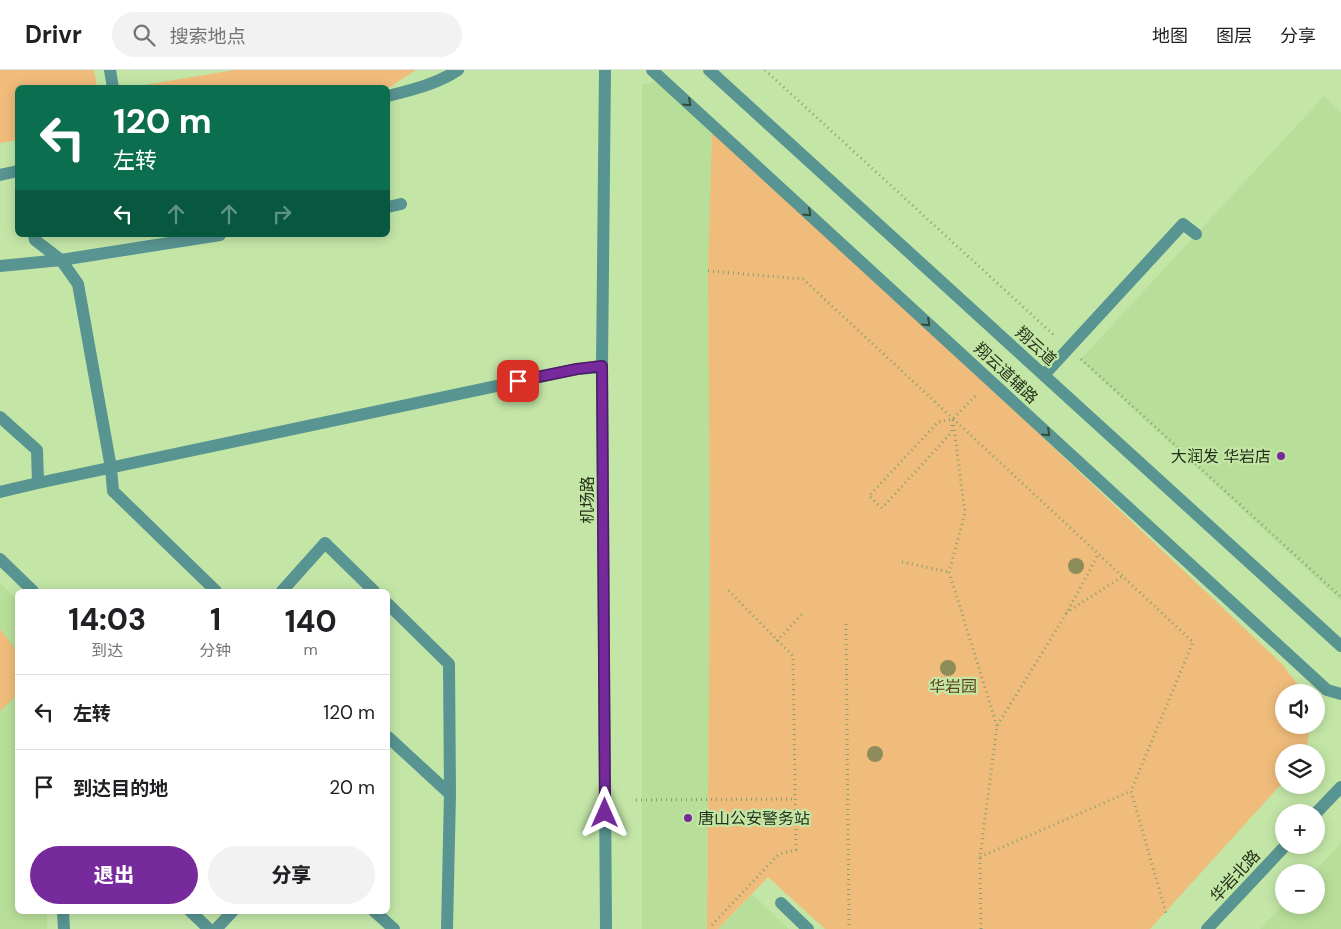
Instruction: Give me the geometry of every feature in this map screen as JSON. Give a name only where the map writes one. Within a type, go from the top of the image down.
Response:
[{"type":"street","points":[[110,70],[112,85]]},
{"type":"street","points":[[390,96],[436,82],[458,70]]},
{"type":"street","name":"机场路","points":[[605,70],[602,366],[606,929]]},
{"type":"street","name":"翔云道辅路","points":[[652,70],[1327,690],[1341,694]]},
{"type":"street","name":"翔云道","points":[[709,70],[1341,646]]},
{"type":"street","points":[[0,175],[15,172]]},
{"type":"street","points":[[390,206],[401,204]]},
{"type":"street","points":[[1044,375],[1184,224],[1196,234]]},
{"type":"street","points":[[34,237],[35,240],[61,260],[78,284],[111,468],[113,492],[214,589]]},
{"type":"street","points":[[0,266],[61,260],[143,241],[194,237]]},
{"type":"street","points":[[0,492],[577,369],[602,366]]},
{"type":"street","points":[[0,417],[37,450],[38,483]]},
{"type":"street","points":[[284,589],[325,543],[372,589]]},
{"type":"street","points":[[0,559],[31,589]]},
{"type":"street","points":[[390,606],[449,664],[450,794],[447,929]]},
{"type":"street","points":[[390,739],[450,794]]},
{"type":"street","points":[[1325,804],[1341,787]]},
{"type":"street","name":"华岩北路","points":[[1207,929],[1278,854]]},
{"type":"street","points":[[781,903],[808,929]]},
{"type":"street","points":[[63,914],[64,929]]},
{"type":"street","points":[[193,914],[209,929]]},
{"type":"street","points":[[216,929],[230,914]]},
{"type":"street","points":[[377,914],[394,929]]},
{"type":"path","points":[[765,70],[1341,597]]},
{"type":"path","points":[[708,271],[803,279],[1193,642],[1132,791],[1166,912]]},
{"type":"path","points":[[953,419],[951,433],[882,508],[869,496],[938,422],[953,419],[981,390]]},
{"type":"path","points":[[953,419],[965,512],[949,572],[998,726]]},
{"type":"path","points":[[982,929],[980,857],[998,726],[1066,614],[1099,553]]},
{"type":"path","points":[[902,562],[949,572]]},
{"type":"path","points":[[1066,614],[1123,576]]},
{"type":"path","points":[[712,925],[780,854],[796,850],[793,656],[727,589]]},
{"type":"path","points":[[777,641],[802,614]]},
{"type":"path","points":[[846,624],[849,929]]},
{"type":"path","points":[[980,857],[1132,791]]},
{"type":"path","points":[[636,800],[795,799]]},
{"type":"shaded area","points":[[661,80],[712,128],[708,271],[710,552],[707,929],[642,929],[642,85]]},
{"type":"shaded area","name":"大润发 华岩店","points":[[1324,96],[1341,113],[1341,601],[1080,360]]},
{"type":"shaded area","points":[[0,583],[15,597],[15,914],[47,914],[47,929],[0,929]]},
{"type":"shaded area","points":[[1341,843],[1341,929],[1260,929],[1275,913],[1325,914],[1325,864],[1321,864]]},
{"type":"shaded area","points":[[752,894],[789,929],[718,929]]},
{"type":"green space","points":[[0,70],[94,70],[97,85],[15,85],[15,140],[0,143]]},
{"type":"green space","points":[[234,70],[416,70],[390,87],[390,85],[144,85]]},
{"type":"green space","name":"华岩园","points":[[712,128],[1281,663],[1298,684],[1275,684],[1275,734],[1309,734],[1307,744],[1275,744],[1275,791],[1150,929],[825,929],[768,877],[718,929],[707,929],[710,552],[708,271]]},
{"type":"green space","points":[[0,629],[15,649],[15,697],[0,711]]},
{"type":"place","name":"大润发 华岩店","points":[[1281,456]]},
{"type":"place","name":"唐山公安警务站","points":[[688,818]]},
{"type":"route","points":[[518,381],[602,366],[605,813]]}]
